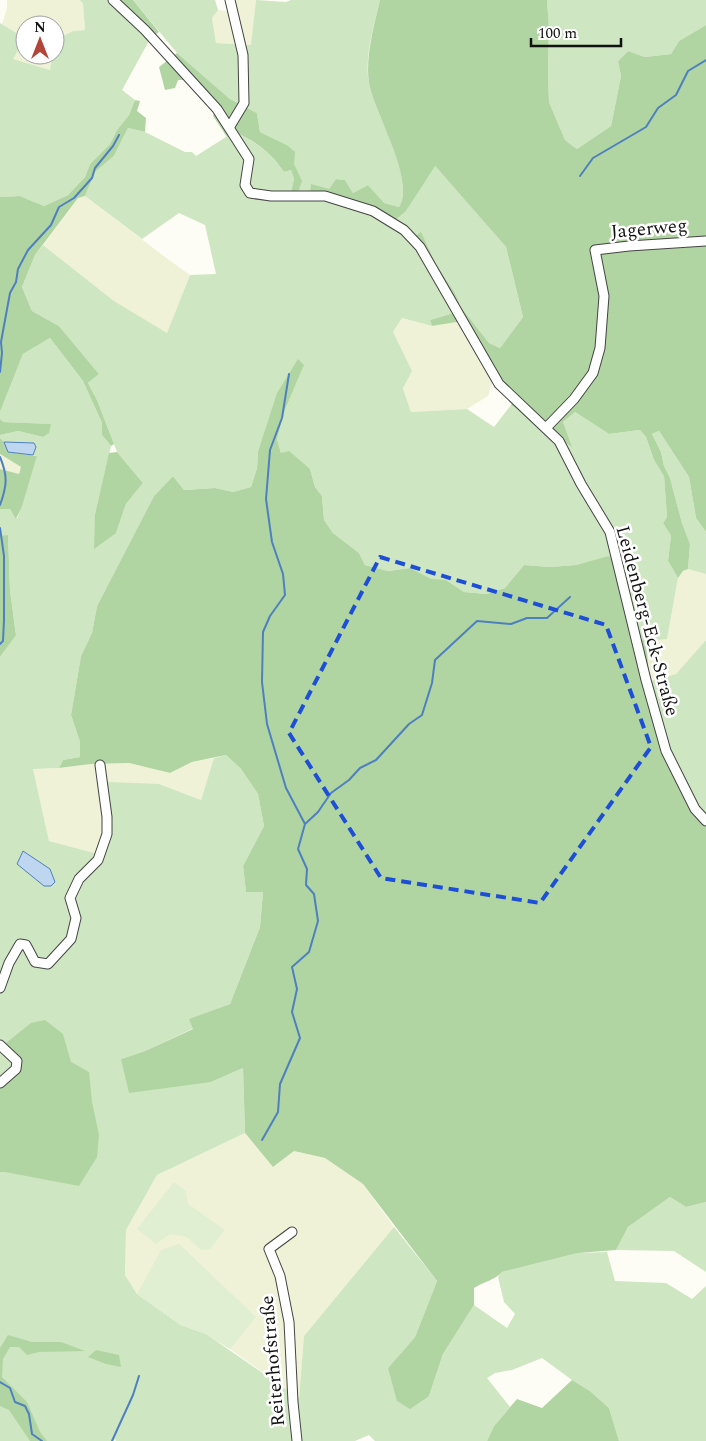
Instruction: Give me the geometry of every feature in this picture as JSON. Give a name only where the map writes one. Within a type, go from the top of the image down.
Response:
[{"type":"street","name":"Leidenberg-Eck-Straße","points":[[112,0],[145,30],[184,72],[230,128],[249,160],[245,185],[250,193],[271,196],[325,196],[373,211],[404,230],[420,248],[499,384],[559,441],[581,484],[610,532],[646,680],[666,751],[695,809],[706,821]]},
{"type":"street","points":[[230,0],[243,54],[244,103],[230,128]]},
{"type":"street","name":"Jagerweg","points":[[546,428],[574,399],[592,373],[600,348],[604,296],[595,250],[706,241]]},
{"type":"street","points":[[0,988],[9,963],[20,944],[26,945],[35,962],[48,964],[71,939],[76,918],[70,898],[79,879],[98,860],[107,834],[107,817],[100,765]]},
{"type":"street","points":[[0,1045],[17,1061],[16,1069],[0,1083]]},
{"type":"street","name":"Reiterhofstraße","points":[[292,1232],[269,1248],[280,1276],[289,1322],[292,1402],[297,1441]]},
{"type":"highlighted area","points":[[380,557],[606,625],[651,747],[540,903],[381,878],[289,733]]},
{"type":"green space","points":[[7,0],[80,0],[83,4],[85,30],[73,31],[65,35],[65,15],[15,15],[15,32],[2,24],[7,8]]},
{"type":"green space","points":[[80,0],[110,0],[150,39],[122,90],[135,100],[129,115],[117,130],[110,144],[90,164],[85,177],[68,195],[44,206],[20,196],[0,197],[0,23],[15,32],[15,56],[13,59],[15,60],[15,65],[33,65],[50,70],[51,65],[65,65],[65,35],[73,31],[85,30],[83,4]]},
{"type":"green space","points":[[110,0],[133,0],[159,32],[150,39]]},
{"type":"green space","points":[[133,0],[215,0],[218,10],[212,18],[216,43],[251,45],[256,0],[286,2],[291,0],[380,0],[370,42],[369,83],[372,96],[398,163],[403,195],[399,207],[383,203],[368,185],[353,193],[345,180],[336,179],[329,189],[406,211],[434,165],[506,247],[523,317],[500,348],[489,343],[461,307],[455,293],[435,262],[421,232],[457,312],[430,320],[432,326],[402,318],[393,332],[412,371],[403,388],[411,412],[467,409],[494,427],[511,405],[571,446],[563,422],[575,412],[609,434],[640,430],[646,437],[654,460],[664,475],[667,517],[663,523],[671,536],[668,561],[678,578],[667,639],[646,641],[632,637],[609,557],[576,565],[550,567],[524,565],[505,588],[488,594],[464,592],[446,580],[431,580],[410,568],[388,571],[365,565],[359,553],[333,533],[324,520],[322,496],[315,487],[310,469],[281,453],[277,439],[285,410],[304,365],[258,452],[257,468],[251,487],[233,492],[215,488],[184,490],[173,476],[154,496],[97,606],[92,633],[81,656],[71,715],[80,742],[80,757],[63,760],[59,768],[33,769],[49,841],[98,854],[106,832],[103,798],[108,782],[159,784],[201,800],[214,758],[226,755],[241,769],[258,794],[264,826],[243,866],[246,892],[263,892],[260,927],[230,1004],[190,1019],[194,1028],[145,1051],[121,1059],[211,1082],[243,1068],[245,1133],[157,1175],[126,1230],[125,1275],[137,1294],[181,1325],[206,1334],[299,1398],[304,1336],[394,1227],[437,1281],[415,1337],[388,1368],[429,1396],[443,1354],[474,1305],[507,1328],[515,1314],[504,1302],[498,1277],[502,1272],[578,1253],[607,1252],[615,1281],[666,1283],[692,1299],[706,1286],[706,1441],[619,1441],[609,1408],[590,1391],[542,1358],[512,1370],[495,1373],[487,1378],[510,1407],[494,1426],[487,1441],[375,1441],[369,1435],[355,1441],[116,1441],[115,1439],[114,1441],[0,1441],[0,657],[16,634],[10,590],[8,536],[0,536],[0,509],[10,509],[17,519],[37,456],[33,455],[36,447],[34,443],[4,442],[0,435],[18,431],[43,437],[50,424],[2,422],[0,419],[0,412],[23,354],[50,338],[83,381],[102,423],[102,435],[111,446],[95,514],[116,533],[126,504],[143,483],[117,452],[97,400],[88,383],[99,374],[59,326],[32,311],[22,287],[35,255],[43,245],[114,301],[167,333],[190,275],[216,274],[205,225],[179,213],[142,239],[85,196],[95,172],[114,156],[128,128],[145,132],[185,152],[192,152],[196,156],[234,132],[262,148],[284,172],[291,170],[294,179],[292,188],[299,190],[294,164],[287,145],[260,132],[257,113],[230,99],[177,53]]},
{"type":"green space","points":[[225,0],[256,0],[252,45],[216,43],[212,18],[218,10],[227,11]]},
{"type":"green space","points":[[380,0],[547,0],[549,102],[565,140],[577,149],[611,126],[621,76],[618,61],[628,51],[645,57],[671,54],[679,41],[706,25],[706,532],[696,518],[689,477],[659,431],[652,434],[661,452],[664,466],[670,478],[682,523],[690,544],[688,569],[683,571],[678,578],[668,561],[671,536],[663,523],[667,517],[664,476],[654,460],[646,437],[640,430],[609,434],[575,412],[563,422],[572,447],[511,405],[517,397],[495,373],[463,321],[432,326],[430,320],[457,312],[415,236],[421,232],[435,262],[455,293],[461,307],[489,343],[500,348],[523,317],[506,247],[435,166],[406,211],[395,220],[310,194],[311,184],[329,189],[336,179],[345,180],[353,193],[368,185],[384,203],[399,207],[403,195],[402,180],[392,146],[372,96],[368,73],[371,42]]},
{"type":"green space","points":[[547,0],[706,0],[706,25],[679,41],[671,54],[645,57],[628,51],[618,61],[621,76],[611,126],[577,149],[565,140],[549,102]]},
{"type":"green space","points":[[177,53],[230,99],[257,113],[260,132],[287,145],[295,152],[294,164],[302,181],[299,190],[292,192],[294,179],[291,170],[284,172],[268,153],[256,144],[234,132],[227,137],[213,116],[216,103],[194,80],[178,80],[175,88],[165,90],[159,67]]},
{"type":"green space","points":[[33,65],[51,65],[50,70]]},
{"type":"green space","points":[[135,100],[140,101],[137,111],[146,118],[145,132],[128,128],[114,156],[95,172],[85,196],[78,198],[35,255],[22,287],[32,311],[59,326],[99,374],[88,383],[97,400],[114,444],[111,446],[102,435],[102,423],[83,381],[50,338],[23,354],[0,412],[0,197],[20,196],[44,206],[68,195],[85,177],[90,164],[110,144],[117,130],[129,115]]},
{"type":"green space","points":[[85,196],[190,275],[167,334],[114,301],[43,245],[78,198]]},
{"type":"green space","points":[[402,318],[432,326],[463,321],[495,373],[488,396],[467,409],[411,412],[403,387],[393,332]]},
{"type":"green space","points":[[298,359],[304,365],[285,410],[277,439],[281,453],[289,451],[310,469],[315,487],[322,496],[324,520],[333,533],[359,553],[365,565],[388,571],[410,568],[431,579],[446,580],[464,592],[487,594],[505,588],[524,565],[550,567],[576,565],[609,556],[614,562],[632,637],[646,641],[649,673],[643,683],[661,751],[690,809],[706,827],[706,1202],[686,1207],[670,1197],[628,1227],[616,1250],[578,1253],[502,1272],[497,1277],[474,1288],[474,1305],[443,1354],[429,1396],[410,1409],[397,1401],[388,1368],[415,1337],[437,1281],[363,1184],[325,1158],[294,1151],[273,1167],[245,1133],[243,1068],[211,1082],[129,1093],[121,1059],[145,1051],[193,1029],[189,1019],[230,1004],[260,927],[263,892],[246,892],[243,866],[264,826],[258,794],[241,769],[226,755],[192,762],[170,773],[129,763],[91,764],[59,768],[63,760],[80,757],[80,742],[71,715],[81,656],[92,633],[97,606],[154,496],[173,476],[184,490],[215,488],[233,492],[251,487],[257,468],[258,452],[277,393]]},
{"type":"green space","points":[[0,419],[3,422],[51,424],[49,433],[43,437],[18,431],[0,435]]},
{"type":"green space","points":[[659,431],[689,477],[696,518],[706,532],[706,574],[688,569],[690,544],[682,523],[670,478],[664,466],[661,452],[652,434]]},
{"type":"green space","points":[[0,438],[8,452],[37,456],[22,506],[16,519],[10,509],[0,509],[0,469],[19,474],[21,467],[0,454]]},
{"type":"green space","points":[[117,452],[143,483],[126,504],[116,533],[94,549],[95,514],[109,453]]},
{"type":"green space","points":[[0,454],[21,467],[19,475],[0,469]]},
{"type":"green space","points":[[8,535],[10,590],[16,635],[0,657],[0,536]]},
{"type":"green space","points":[[688,569],[706,574],[706,640],[676,674],[643,683],[649,673],[646,641],[667,639],[678,578],[683,571]]},
{"type":"green space","points":[[706,640],[706,827],[690,809],[661,751],[643,683],[676,674]]},
{"type":"green space","points":[[214,758],[201,800],[159,784],[106,816],[98,854],[49,841],[33,769],[129,763],[170,773],[192,762]]},
{"type":"green space","points":[[45,1020],[63,1034],[71,1062],[89,1072],[92,1102],[99,1135],[97,1157],[79,1186],[0,1172],[0,1088],[18,1073],[19,1061],[6,1043],[31,1023]]},
{"type":"green space","points":[[245,1133],[273,1167],[294,1151],[325,1158],[363,1184],[394,1227],[304,1336],[299,1398],[230,1349],[137,1294],[125,1275],[126,1230],[157,1175]]},
{"type":"green space","points":[[174,1182],[186,1191],[188,1204],[225,1230],[210,1249],[201,1250],[187,1237],[170,1234],[156,1244],[137,1229]]},
{"type":"green space","points":[[670,1197],[686,1207],[706,1202],[706,1272],[674,1251],[616,1250],[628,1227]]},
{"type":"green space","points":[[179,1244],[256,1317],[230,1349],[206,1334],[181,1325],[137,1294],[161,1250]]},
{"type":"green space","points":[[8,1335],[32,1342],[61,1342],[85,1351],[39,1352],[27,1355],[19,1347],[10,1347],[3,1359],[2,1377],[27,1402],[40,1432],[47,1441],[30,1441],[9,1410],[0,1406],[0,1348]]},
{"type":"green space","points":[[96,1350],[119,1355],[121,1367],[88,1357]]},
{"type":"green space","points":[[572,1380],[590,1391],[609,1408],[619,1441],[487,1441],[494,1426],[517,1399],[542,1408]]},
{"type":"water","points":[[4,442],[34,443],[36,447],[33,455],[8,452]]},
{"type":"water","points":[[23,851],[50,869],[55,882],[51,886],[44,886],[17,864]]},
{"type":"waterway","points":[[580,176],[593,158],[646,127],[658,108],[676,95],[688,71],[706,60]]},
{"type":"waterway","points":[[0,372],[1,342],[10,293],[16,282],[18,269],[28,250],[51,225],[59,207],[74,198],[92,178],[95,168],[113,146],[119,135]]},
{"type":"waterway","points":[[262,1140],[278,1112],[280,1084],[300,1038],[292,1012],[297,989],[292,967],[309,952],[318,921],[314,894],[306,885],[307,869],[298,849],[305,824],[286,788],[267,724],[262,682],[263,632],[270,616],[285,595],[283,574],[272,542],[266,499],[270,450],[282,418],[289,374]]},
{"type":"waterway","points":[[0,457],[6,481],[0,505]]},
{"type":"waterway","points":[[0,528],[4,556],[4,620],[3,641],[0,644]]},
{"type":"waterway","points":[[305,824],[318,812],[331,793],[349,780],[360,768],[376,760],[409,724],[422,715],[432,683],[435,660],[477,621],[511,624],[527,618],[547,618],[570,597]]},
{"type":"waterway","points":[[112,1441],[133,1395],[139,1376]]},
{"type":"waterway","points":[[0,1382],[10,1388],[15,1402],[25,1406],[29,1414],[32,1434],[42,1441]]}]
